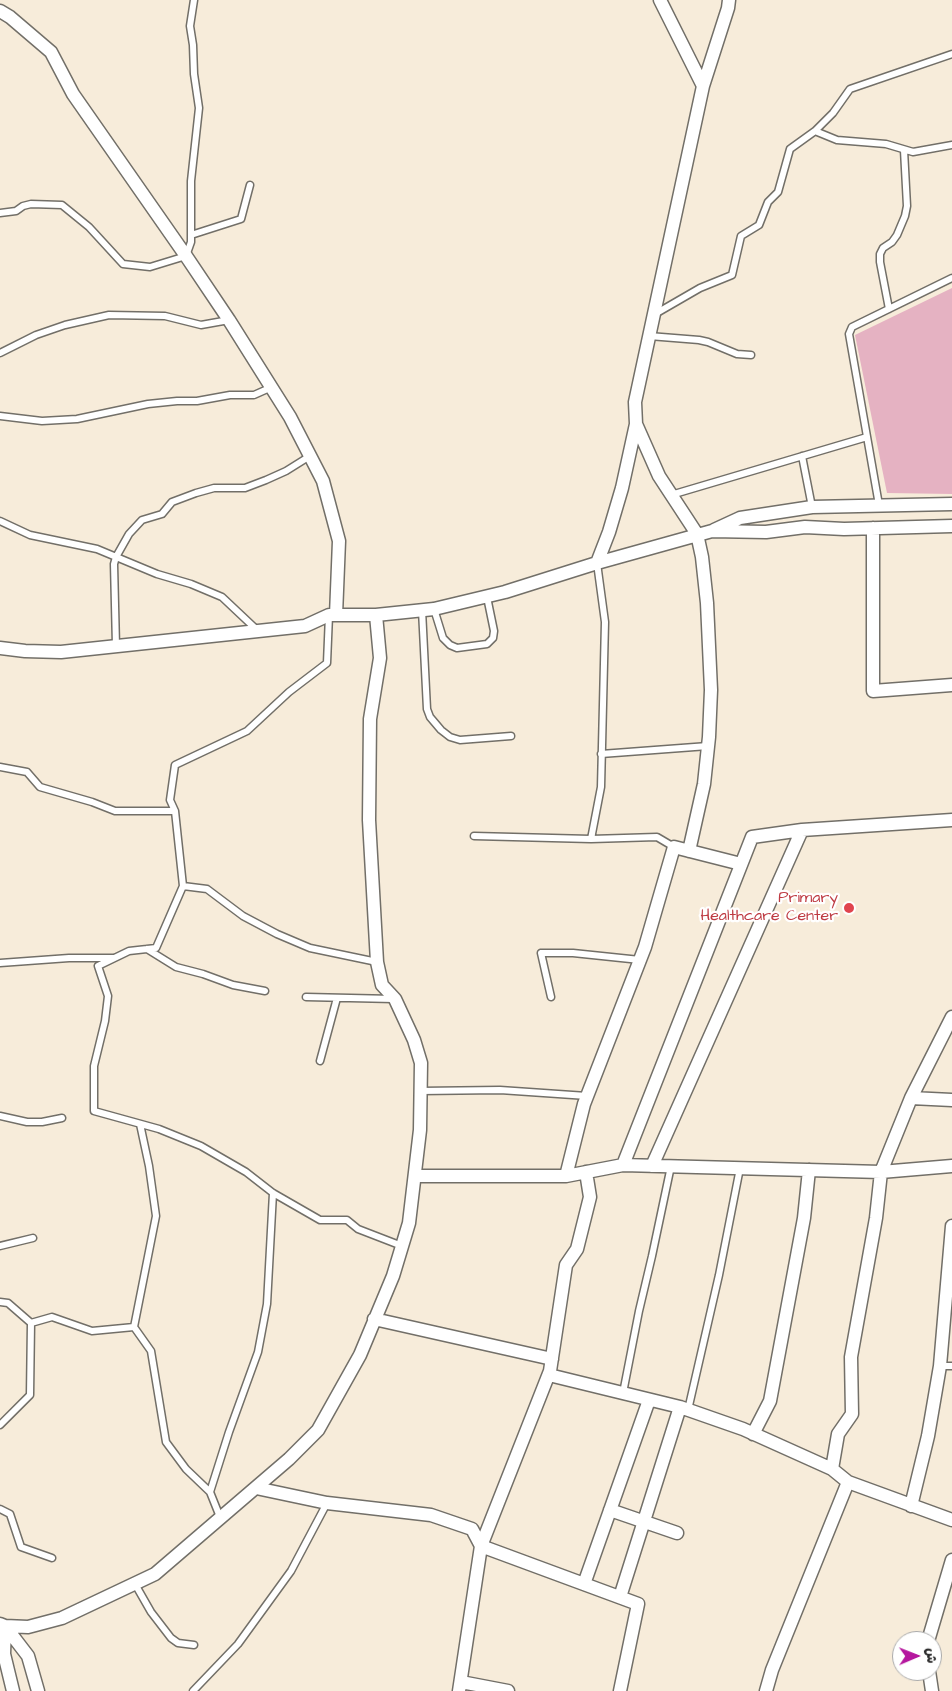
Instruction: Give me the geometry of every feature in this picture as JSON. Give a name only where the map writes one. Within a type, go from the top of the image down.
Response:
[{"type":"street","points":[[660,0],[703,86]]},
{"type":"street","points":[[597,563],[610,532],[622,488],[636,424],[635,402],[703,86],[730,3]]},
{"type":"street","points":[[0,11],[10,17],[51,52],[73,94],[229,320],[290,417],[323,481],[339,541],[333,615]]},
{"type":"street","points":[[636,424],[659,476],[697,534],[708,603],[711,690],[708,746],[704,784],[689,851]]},
{"type":"street","points":[[712,531],[740,518],[812,507],[952,504]]},
{"type":"street","points":[[828,528],[829,506]]},
{"type":"street","points":[[0,648],[61,652],[305,626],[333,615],[376,615],[428,610],[505,592],[597,563],[712,531],[766,532],[805,527],[952,526]]},
{"type":"street","points":[[873,528],[873,691],[952,685]]},
{"type":"street","points":[[3,1625],[28,1627],[62,1618],[155,1574],[256,1488],[318,1430],[360,1355],[393,1276],[409,1223],[420,1130],[421,1063],[414,1040],[395,999],[382,985],[377,962],[369,820],[370,719],[380,658],[376,615]]},
{"type":"street","points":[[623,1165],[752,836],[802,830],[952,820]]},
{"type":"street","points":[[652,1166],[802,830]]},
{"type":"street","points":[[566,1176],[587,1096],[640,960],[674,847],[741,864]]},
{"type":"street","points":[[832,1469],[838,1434],[852,1414],[851,1357],[876,1218],[881,1172],[911,1098],[952,1017]]},
{"type":"street","points":[[911,1098],[952,1100]]},
{"type":"street","points":[[415,1176],[566,1176],[623,1165],[881,1172],[952,1166],[952,1179]]},
{"type":"street","points":[[754,1434],[770,1400],[804,1218],[809,1170]]},
{"type":"street","points":[[508,1691],[460,1687],[481,1546],[549,1375],[566,1265],[577,1250],[590,1197],[586,1172]]},
{"type":"street","points":[[911,1506],[946,1366],[952,1226]]},
{"type":"street","points":[[374,1319],[552,1359]]},
{"type":"street","points":[[549,1375],[684,1409],[754,1434],[832,1469],[848,1482],[952,1520]]},
{"type":"street","points":[[584,1584],[649,1400]]},
{"type":"street","points":[[620,1597],[644,1521],[684,1409]]},
{"type":"street","points":[[766,1691],[772,1670],[848,1482]]},
{"type":"street","points":[[256,1488],[327,1503],[431,1515],[472,1529],[481,1546],[638,1604],[620,1691]]},
{"type":"street","points":[[610,1510],[677,1532]]},
{"type":"street","points":[[931,1631],[952,1560]]},
{"type":"street","points":[[3,1625],[4,1654],[13,1691]]},
{"type":"street","points":[[3,1625],[28,1656],[38,1691]]},
{"type":"lane","points":[[0,213],[16,211],[23,206],[31,204],[62,205],[89,227],[123,264],[150,267],[186,256],[191,242],[191,181],[199,108],[190,26],[194,0]]},
{"type":"lane","points":[[654,315],[700,288],[732,275],[741,236],[759,225],[768,202],[778,192],[790,149],[815,132],[833,113],[850,89],[952,54]]},
{"type":"lane","points":[[815,132],[837,140],[886,144],[913,152],[952,145]]},
{"type":"lane","points":[[889,309],[880,254],[897,235],[905,216],[907,206],[904,150]]},
{"type":"lane","points":[[191,235],[241,219],[250,185]]},
{"type":"lane","points":[[879,505],[849,334],[852,327],[952,278]]},
{"type":"lane","points":[[0,353],[36,335],[65,325],[109,315],[165,316],[201,325],[229,320]]},
{"type":"lane","points":[[650,336],[699,340],[737,354],[751,355]]},
{"type":"lane","points":[[0,416],[42,421],[77,419],[148,404],[197,401],[230,395],[254,395],[272,387]]},
{"type":"lane","points":[[671,495],[867,437]]},
{"type":"lane","points":[[116,646],[114,564],[116,556],[129,534],[142,520],[162,514],[172,502],[214,488],[245,488],[286,471],[310,456]]},
{"type":"lane","points":[[802,456],[812,507]]},
{"type":"lane","points":[[0,521],[30,535],[97,549],[157,574],[191,584],[222,597],[258,631]]},
{"type":"lane","points":[[590,838],[601,787],[602,754],[604,622],[597,563]]},
{"type":"lane","points":[[428,610],[443,638],[450,645],[457,648],[488,644],[493,638],[494,631],[487,596]]},
{"type":"lane","points":[[428,610],[427,709],[430,717],[450,737],[460,740],[511,736]]},
{"type":"lane","points":[[333,615],[327,663],[289,692],[247,731],[175,765],[170,800],[175,811],[183,886],[156,948],[129,951],[98,966],[108,996],[105,1021],[94,1066],[94,1111],[159,1129],[201,1146],[246,1172],[273,1193],[320,1220],[347,1220],[358,1230],[402,1246]]},
{"type":"lane","points":[[602,754],[708,746]]},
{"type":"lane","points":[[0,767],[27,772],[40,787],[92,802],[115,811],[175,811]]},
{"type":"lane","points":[[474,836],[657,837],[674,847]]},
{"type":"lane","points":[[183,886],[207,889],[243,916],[277,934],[310,948],[377,962]]},
{"type":"lane","points":[[147,949],[176,967],[233,985],[265,992]]},
{"type":"lane","points":[[551,997],[541,953],[573,953],[640,960]]},
{"type":"lane","points":[[0,963],[69,958],[114,958]]},
{"type":"lane","points":[[306,997],[395,999]]},
{"type":"lane","points":[[320,1061],[337,998]]},
{"type":"lane","points":[[420,1091],[500,1090],[587,1096]]},
{"type":"lane","points":[[0,1116],[27,1122],[42,1122],[62,1118]]},
{"type":"lane","points":[[140,1124],[149,1166],[156,1216],[134,1328],[151,1351],[166,1442],[186,1469],[210,1492],[221,1519]]},
{"type":"lane","points":[[623,1393],[671,1166]]},
{"type":"lane","points":[[684,1409],[719,1275],[740,1168]]},
{"type":"lane","points":[[210,1492],[258,1352],[267,1304],[273,1193]]},
{"type":"lane","points":[[0,1246],[33,1238]]},
{"type":"lane","points":[[0,1302],[8,1303],[31,1323],[30,1396],[0,1425]]},
{"type":"lane","points":[[31,1323],[52,1317],[92,1331],[134,1328]]},
{"type":"lane","points":[[193,1691],[238,1644],[291,1571],[327,1503]]},
{"type":"lane","points":[[0,1509],[10,1514],[20,1548],[52,1558]]},
{"type":"lane","points":[[135,1584],[151,1612],[171,1638],[178,1643],[194,1645]]},
{"type":"building","points":[[952,288],[952,494],[887,493],[855,335]]},
{"type":"place","name":"Primary Healthcare Center","points":[[849,908]]}]
